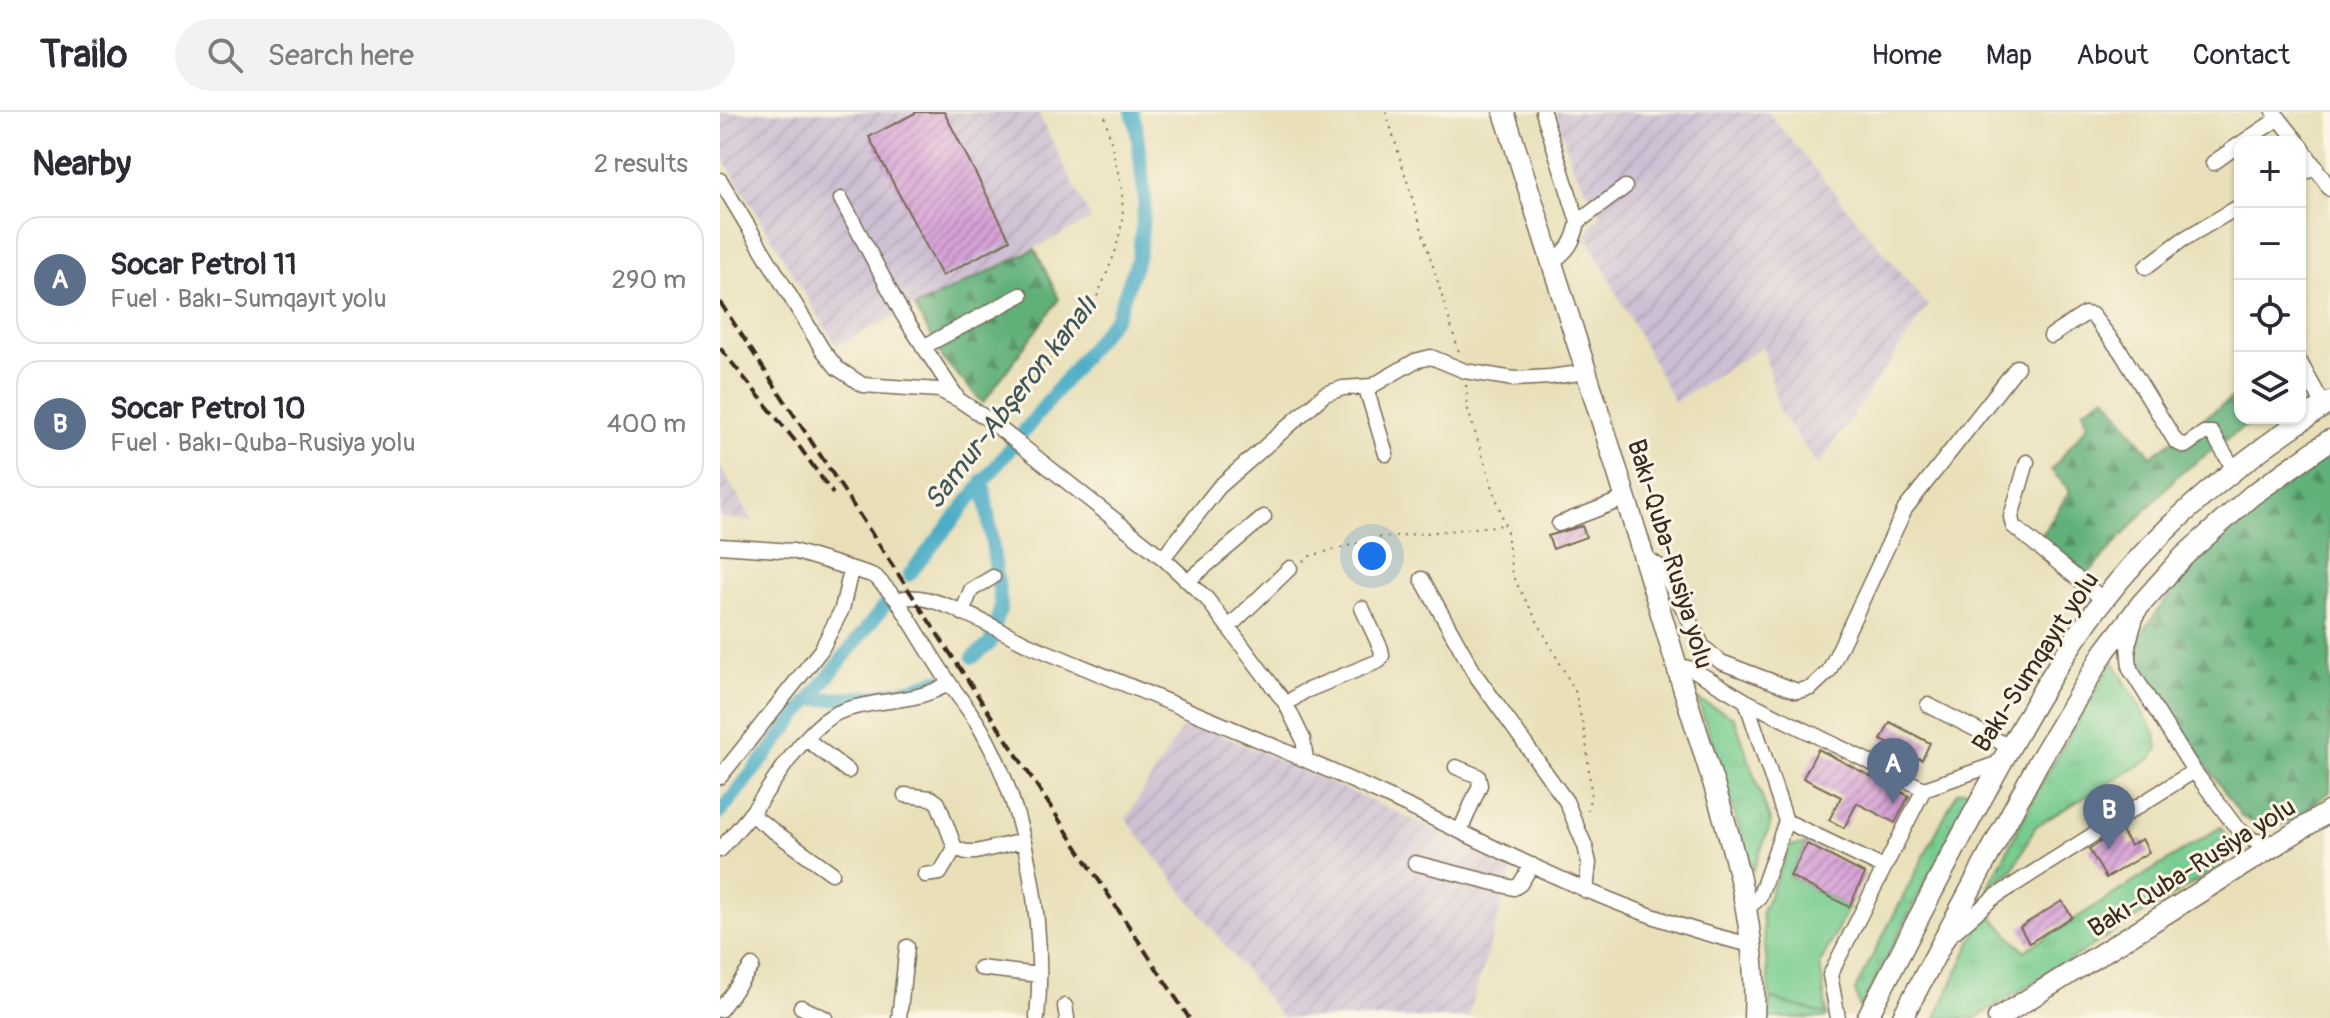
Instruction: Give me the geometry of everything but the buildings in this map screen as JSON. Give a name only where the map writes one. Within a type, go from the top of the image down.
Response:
[{"type":"highway","name":"Bakı-Quba-Rusiya yolu","points":[[1504,112],[1626,498],[1747,909],[1752,945],[1754,1018]]},
{"type":"highway","name":"Bakı-Sumqayıt yolu","points":[[1867,1018],[1961,835],[2078,634],[2161,535],[2234,469],[2327,404]]},
{"type":"highway","name":"Bakı-Sumqayıt yolu","points":[[1902,1018],[2072,703],[2105,651],[2184,556],[2251,496],[2330,440]]},
{"type":"highway","name":"Bakı-Quba-Rusiya yolu","points":[[1998,1018],[2330,811]]},
{"type":"street","points":[[1543,112],[1578,222],[1574,239],[1566,252],[1552,262]]},
{"type":"street","points":[[2251,136],[2277,115],[2293,136]]},
{"type":"street","points":[[2213,163],[2234,149]]},
{"type":"street","points":[[2306,153],[2330,189]]},
{"type":"street","points":[[2306,172],[2316,167]]},
{"type":"street","points":[[720,180],[822,349],[837,368],[863,385],[939,390],[959,400],[989,420],[1163,558],[1189,580],[1230,626],[1286,704],[1303,739],[1306,759]]},
{"type":"street","points":[[1578,222],[1625,187]]},
{"type":"street","points":[[841,199],[903,315],[959,400]]},
{"type":"street","points":[[2146,267],[2182,240],[2237,208]]},
{"type":"street","points":[[923,347],[1021,295]]},
{"type":"street","points":[[2051,336],[2085,314],[2092,315],[2121,352],[2176,442],[2185,446],[2208,432],[2234,469]]},
{"type":"street","points":[[1163,558],[1219,487],[1325,394],[1343,388],[1366,388],[1415,361],[1431,357],[1465,371],[1514,379],[1587,372]]},
{"type":"street","points":[[1645,561],[1662,568],[1703,647],[1721,662],[1797,691],[1811,688],[1829,671],[1905,509],[2017,367]]},
{"type":"street","points":[[2306,371],[2327,404]]},
{"type":"street","points":[[1366,388],[1386,454]]},
{"type":"street","points":[[2027,462],[2011,517],[2013,526],[2104,600]]},
{"type":"street","points":[[1559,524],[1626,498]]},
{"type":"street","points":[[1189,580],[1264,517]]},
{"type":"street","points":[[720,546],[793,551],[876,577],[898,601],[981,728],[1000,768],[1023,841],[1036,915],[1039,975],[1037,1018]]},
{"type":"street","points":[[1230,626],[1290,568]]},
{"type":"street","points":[[720,777],[826,641],[842,609],[851,570]]},
{"type":"street","points":[[962,613],[971,590],[993,577]]},
{"type":"street","points":[[1422,579],[1475,674],[1566,801],[1589,863],[1586,891]]},
{"type":"street","points":[[898,601],[904,597],[928,599],[1306,759],[1586,891],[1680,926],[1752,945]]},
{"type":"street","points":[[2141,604],[2128,645],[2130,669],[2194,771],[2236,827],[2253,840],[2267,843],[2292,837]]},
{"type":"street","points":[[1286,704],[1303,692],[1379,661],[1381,649],[1362,608]]},
{"type":"street","points":[[1676,665],[1692,669],[1746,701],[1924,789]]},
{"type":"street","points":[[720,850],[806,739],[839,711],[934,693],[949,683]]},
{"type":"street","points":[[1746,701],[1786,821],[1759,898],[1747,909]]},
{"type":"street","points":[[1928,705],[2006,755]]},
{"type":"street","points":[[806,739],[848,771]]},
{"type":"street","points":[[1838,1018],[1830,975],[1924,789],[2006,755]]},
{"type":"street","points":[[1456,767],[1478,776],[1480,785],[1460,831]]},
{"type":"street","points":[[1942,943],[1993,898],[2194,771]]},
{"type":"street","points":[[905,795],[931,798],[938,803],[955,848],[976,852],[1023,841]]},
{"type":"street","points":[[750,814],[832,873]]},
{"type":"street","points":[[1786,821],[1884,868]]},
{"type":"street","points":[[925,875],[940,873],[955,848]]},
{"type":"street","points":[[1415,863],[1514,888],[1532,865]]},
{"type":"street","points":[[899,1018],[907,947]]},
{"type":"street","points":[[720,1010],[752,966]]},
{"type":"street","points":[[980,968],[1039,975]]},
{"type":"street","points":[[801,1007],[825,1018]]},
{"type":"path","points":[[989,420],[1021,394],[1096,299],[1115,253],[1123,219],[1122,190],[1104,112]]},
{"type":"path","points":[[1386,112],[1465,371],[1468,410],[1505,525],[1512,575],[1575,691],[1586,740],[1591,792],[1588,813],[1580,833]]},
{"type":"path","points":[[1290,568],[1310,556],[1377,538],[1505,525]]},
{"type":"shaded area","points":[[720,112],[1038,112],[1091,220],[836,345],[720,153]]},
{"type":"shaded area","points":[[1556,112],[1768,112],[1928,306],[1818,466],[1779,411],[1763,346],[1674,402],[1586,235],[1601,214],[1572,165]]},
{"type":"shaded area","points":[[720,467],[753,521],[720,518]]},
{"type":"shaded area","points":[[1187,720],[1514,864],[1468,1018],[1282,1018],[1126,819]]},
{"type":"green space","points":[[1035,249],[1059,299],[983,403],[944,360],[915,307]]},
{"type":"green space","points":[[2106,396],[2151,456],[2234,396],[2234,424],[2248,424],[2176,477],[2087,575],[2039,540],[2070,491],[2051,470],[2088,425],[2083,410]]},
{"type":"green space","points":[[2330,451],[2330,792],[2289,822],[2265,829],[2242,817],[2148,681],[2133,649],[2172,591],[2196,565],[2247,517]]},
{"type":"green space","points":[[2113,661],[2156,735],[2158,748],[2152,758],[2036,826],[2013,869],[1988,888],[2039,788]]},
{"type":"green space","points":[[1698,700],[1734,717],[1771,823],[1753,871]]},
{"type":"green space","points":[[1974,788],[1860,1009],[1855,990],[1957,792]]},
{"type":"green space","points":[[2221,827],[2233,847],[2224,864],[1976,1018],[1936,1018],[1986,910],[2024,951]]},
{"type":"green space","points":[[1807,844],[1790,876],[1849,907],[1820,964],[1827,1015],[1770,998],[1762,912],[1790,846]]},
{"type":"green space","points":[[1770,998],[1827,1015],[1826,1018],[1769,1018]]},
{"type":"waterway","name":"Samur-Abşeron kanalı","points":[[909,575],[1117,315],[1139,255],[1145,200],[1132,112]]},
{"type":"waterway","points":[[973,657],[990,644],[1001,606],[983,480]]},
{"type":"waterway","name":"Samur-Abşeron kanalı","points":[[720,813],[885,605]]},
{"type":"waterway","points":[[811,699],[876,696],[938,680]]},
{"type":"railway","points":[[720,302],[1189,1018]]},
{"type":"railway","points":[[720,348],[796,442],[833,494]]},
{"type":"place","name":"Socar Petrol 11","points":[[1893,804]]},
{"type":"place","name":"Socar Petrol 10","points":[[2109,850]]}]
